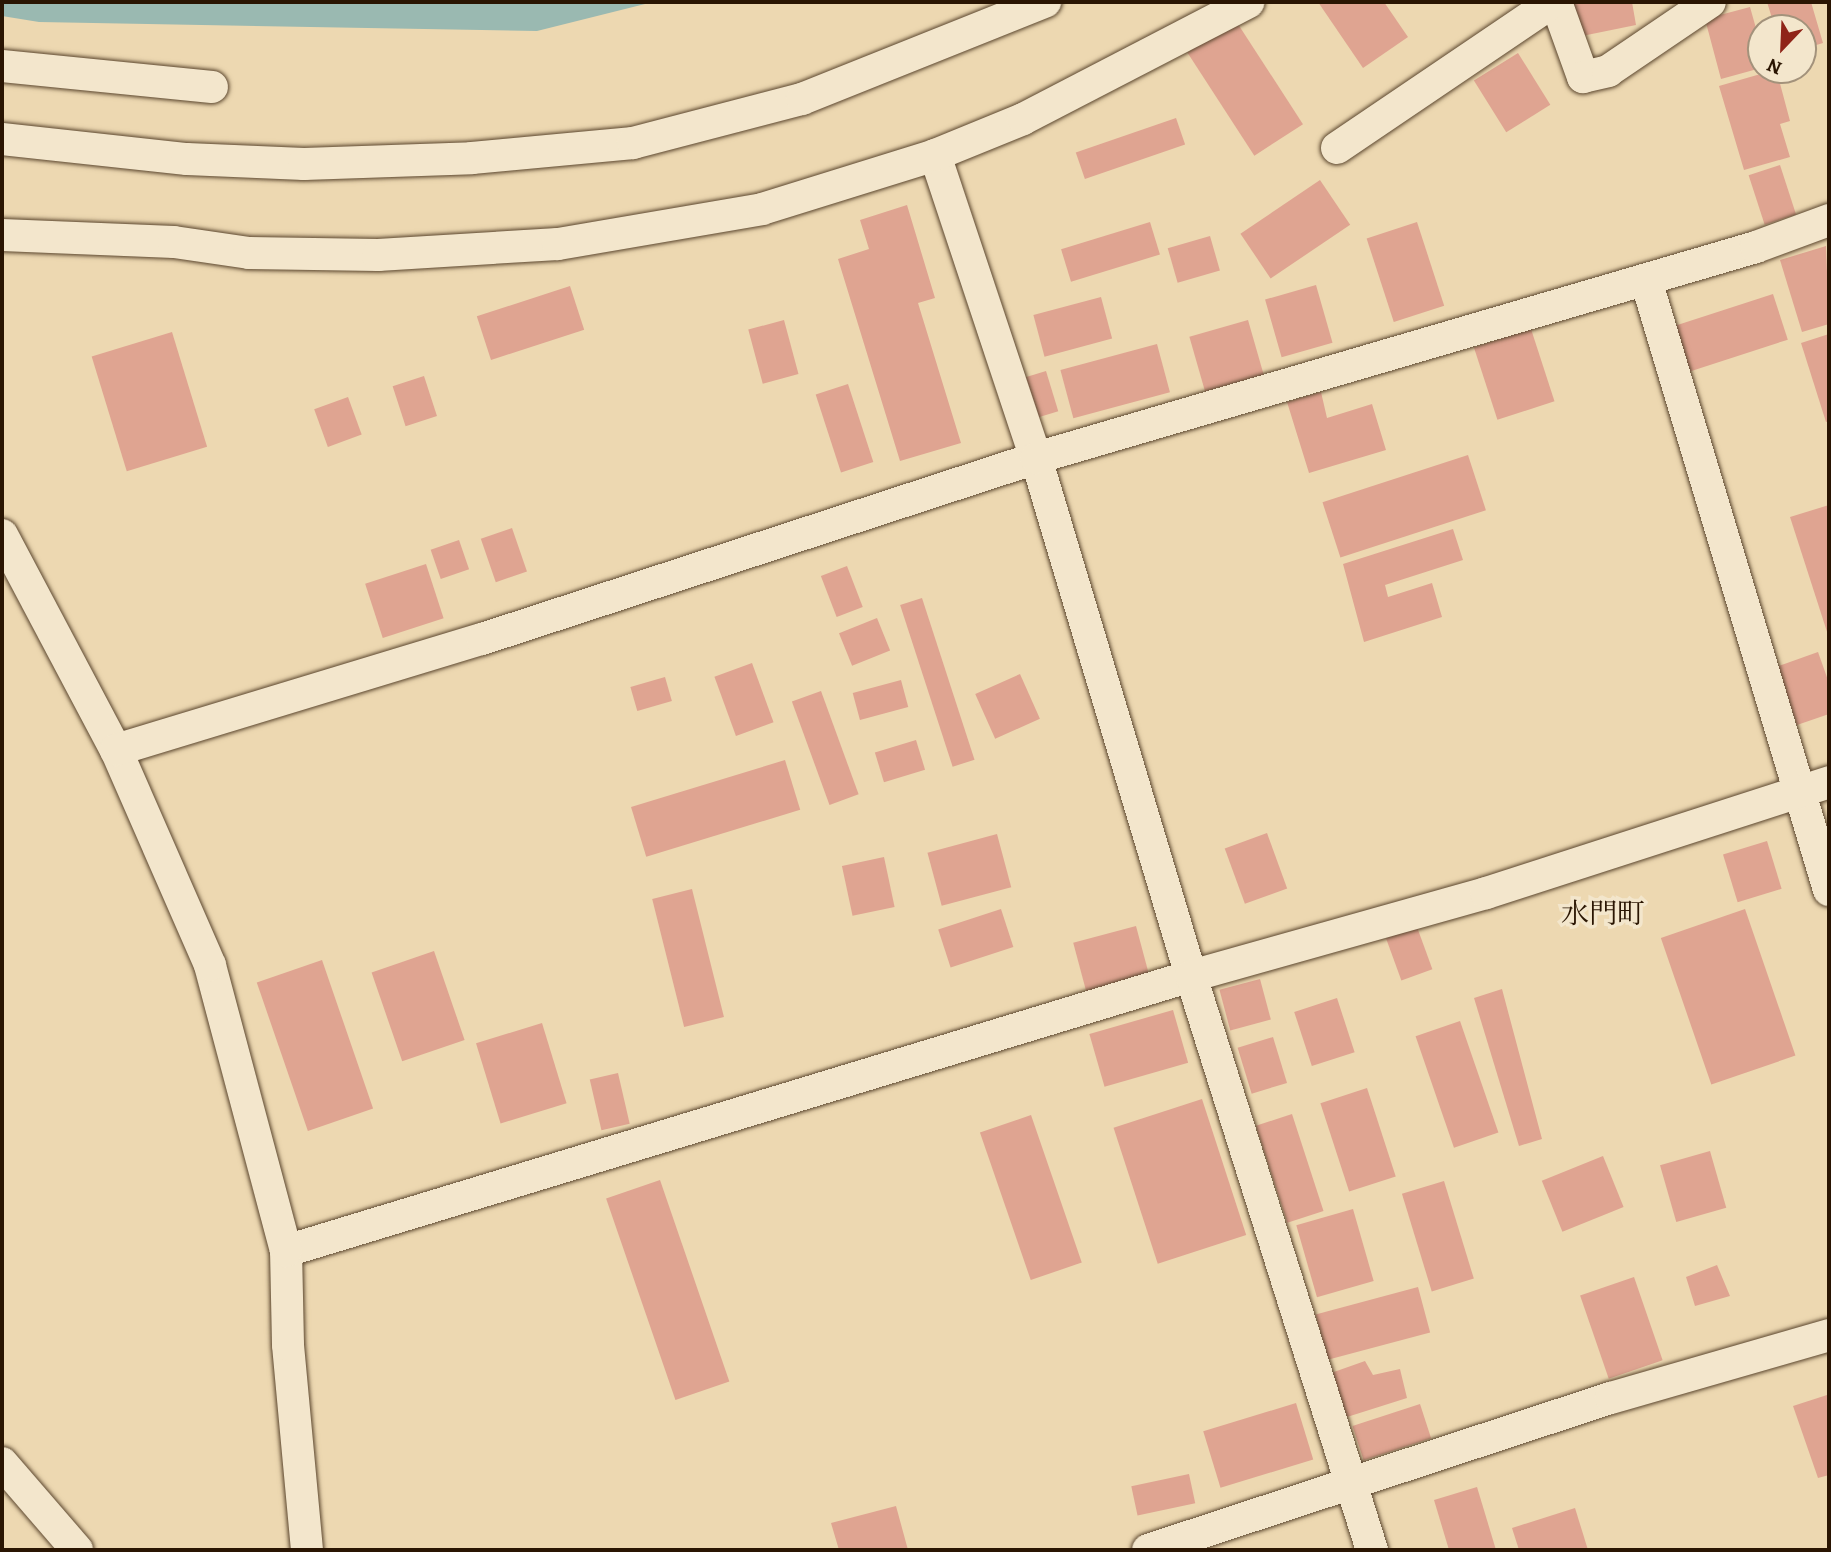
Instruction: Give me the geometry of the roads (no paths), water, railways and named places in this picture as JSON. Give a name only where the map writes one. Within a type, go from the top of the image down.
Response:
[{"type":"street","points":[[2,139],[187,159],[304,164],[472,158],[633,143],[802,99],[1045,2]]},
{"type":"street","points":[[2,235],[174,242],[249,253],[378,255],[558,244],[762,209],[935,155],[1035,113],[1249,2]]},
{"type":"street","points":[[1337,148],[1554,2],[1583,77],[1608,71],[1710,2]]},
{"type":"street","points":[[2,66],[212,87]]},
{"type":"street","points":[[935,155],[1036,458],[1191,976],[1372,1550]]},
{"type":"street","points":[[116,750],[482,639],[1036,458],[1646,279],[1829,220]]},
{"type":"street","points":[[1646,279],[1829,890]]},
{"type":"street","points":[[2,535],[116,750],[210,965],[286,1251],[288,1345],[307,1550]]},
{"type":"street","points":[[286,1251],[1191,976],[1486,893],[1829,782]]},
{"type":"street","points":[[1148,1550],[1611,1398],[1829,1335]]},
{"type":"street","points":[[2,1463],[77,1550]]},
{"type":"water","points":[[2,2],[653,2],[537,31],[39,22],[2,16]]},
{"type":"district","name":"水門町","points":[[1603,914]]}]
